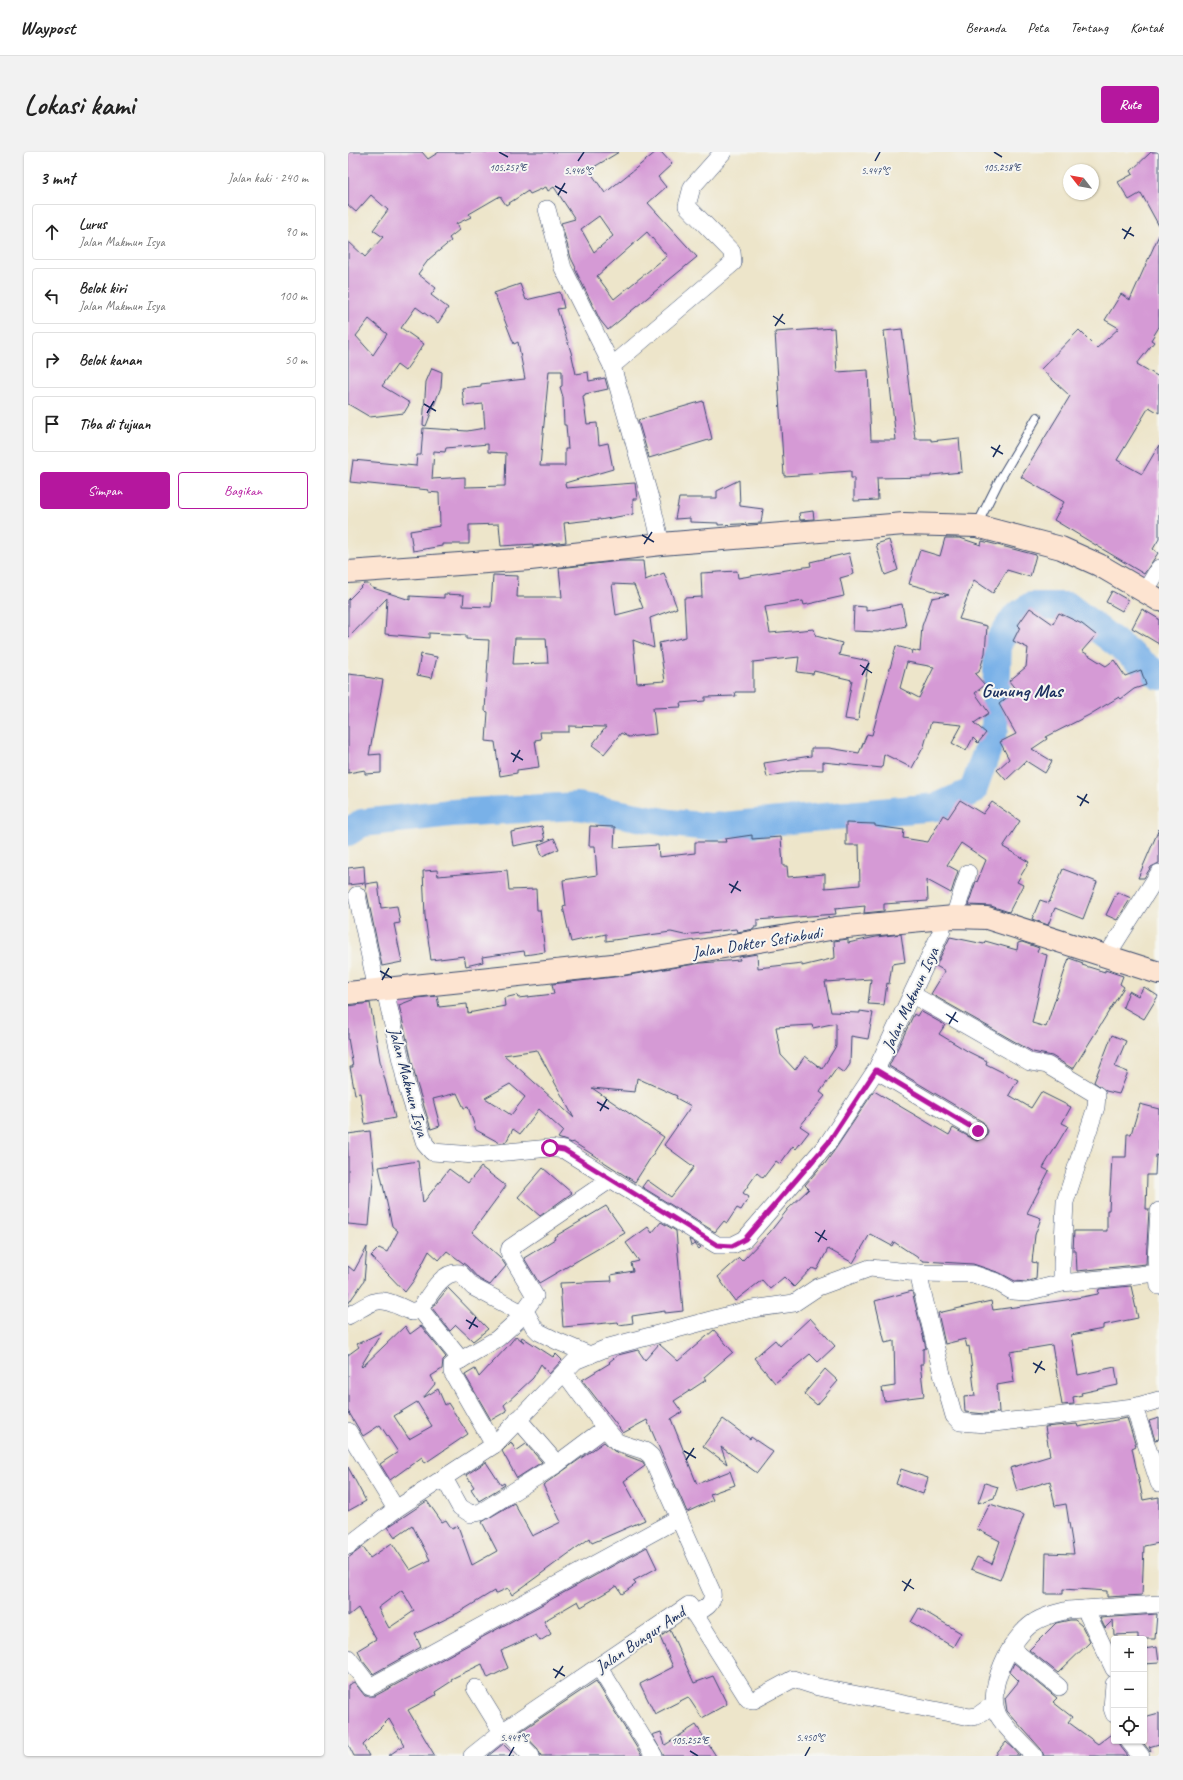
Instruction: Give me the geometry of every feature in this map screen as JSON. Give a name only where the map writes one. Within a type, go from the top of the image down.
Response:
[{"type":"street","points":[[612,366],[733,263],[732,252],[686,206],[692,188],[723,152]]},
{"type":"street","points":[[546,209],[563,268],[612,366],[652,505],[661,544]]},
{"type":"street","points":[[348,572],[530,559],[661,544],[904,524],[977,526],[1061,548],[1099,565],[1152,596],[1159,568]]},
{"type":"street","name":"Jalan Makmun Isya","points":[[357,895],[406,1087],[425,1144],[432,1152],[475,1155],[550,1148],[564,1150],[717,1245],[732,1246],[745,1239],[828,1143],[876,1070],[913,995],[968,872]]},
{"type":"street","points":[[1106,957],[1159,873]]},
{"type":"street","name":"Jalan Dokter Setiabudi","points":[[348,994],[622,964],[836,928],[948,917],[987,918],[1159,973]]},
{"type":"street","points":[[913,995],[1030,1062],[1047,1065],[1097,1094],[1096,1107],[1065,1202],[1062,1283]]},
{"type":"street","points":[[876,1070],[978,1131]]},
{"type":"street","points":[[494,1445],[452,1372],[452,1365],[497,1339],[517,1321],[535,1296],[509,1252],[510,1248],[611,1179]]},
{"type":"street","points":[[348,1546],[396,1509],[494,1445],[575,1361],[609,1347],[752,1309],[794,1303],[818,1287],[870,1268],[918,1273],[973,1274],[997,1282],[1012,1291],[1027,1292],[1062,1283],[1158,1269],[1159,1211]]},
{"type":"street","points":[[348,1316],[374,1301],[385,1299],[412,1312],[420,1309],[446,1276],[455,1272],[460,1272],[473,1286],[524,1312],[528,1316],[534,1328],[539,1332],[590,1355]]},
{"type":"street","points":[[918,1273],[942,1374],[954,1416],[960,1422],[985,1424],[1134,1407],[1159,1400]]},
{"type":"street","points":[[420,1309],[461,1360]]},
{"type":"street","points":[[564,1372],[604,1428],[618,1442],[645,1450],[651,1456],[712,1592],[711,1603],[707,1608],[694,1614]]},
{"type":"street","points":[[1134,1407],[1159,1483]]},
{"type":"street","points":[[518,1419],[557,1464]]},
{"type":"street","points":[[444,1478],[460,1507],[471,1514],[481,1512],[557,1464],[604,1428]]},
{"type":"street","points":[[348,1431],[396,1509]]},
{"type":"street","points":[[348,1658],[370,1687],[679,1518]]},
{"type":"street","points":[[1034,1756],[998,1716],[994,1704],[996,1683],[1011,1648],[1033,1623],[1056,1613],[1085,1609],[1159,1604]]},
{"type":"street","name":"Jalan Bungur Amd","points":[[472,1756],[504,1731],[689,1605],[748,1699],[754,1700],[793,1679],[818,1687],[970,1717],[977,1716],[994,1704]]},
{"type":"street","points":[[1085,1609],[1111,1663]]},
{"type":"street","points":[[1011,1648],[1059,1687]]},
{"type":"street","points":[[598,1667],[654,1756]]},
{"type":"street","points":[[476,1688],[504,1731],[531,1756]]},
{"type":"street","points":[[1132,1744],[1142,1756]]},
{"type":"lane","points":[[977,526],[999,481],[1037,417]]},
{"type":"building","points":[[348,152],[422,152],[428,159],[439,152],[619,152],[589,170],[605,193],[656,152],[661,152],[672,164],[658,177],[666,187],[648,203],[697,257],[608,330],[600,320],[575,269],[576,268],[571,258],[561,223],[575,219],[554,187],[548,191],[546,187],[530,194],[528,191],[506,205],[500,196],[469,214],[471,217],[456,224],[459,230],[449,238],[451,241],[429,259],[418,274],[436,288],[431,295],[448,308],[438,323],[416,307],[401,328],[424,344],[405,371],[397,365],[382,386],[410,403],[404,413],[370,417],[348,404],[348,241],[365,257],[383,237],[373,230],[388,210],[371,195],[356,212],[348,205]],"holes":[[[599,216],[613,236],[594,252],[581,229]],[[647,232],[667,256],[614,299],[597,276]],[[369,319],[387,334],[373,355],[356,336]]]},
{"type":"building","points":[[1151,152],[1159,152],[1159,226],[1141,193],[1129,200],[1118,182],[1133,174],[1131,171]]},
{"type":"building","points":[[1159,235],[1159,327],[1151,340],[1154,342],[1137,364],[1159,377],[1159,413],[1149,407],[1117,460],[1142,474],[1159,445],[1159,539],[1153,549],[1158,553],[1144,574],[1054,520],[1064,502],[1021,477],[1070,396],[1041,369],[1079,330],[1097,348],[1119,328],[1105,320],[1121,294],[1130,300]]},
{"type":"building","points":[[520,284],[526,300],[560,292],[564,308],[557,309],[571,352],[576,374],[588,372],[589,381],[605,378],[608,389],[585,394],[583,396],[587,424],[597,423],[599,445],[608,443],[613,469],[565,483],[566,488],[635,483],[637,499],[633,499],[633,514],[600,520],[564,523],[566,542],[533,546],[533,544],[501,546],[499,524],[469,525],[469,544],[442,544],[442,546],[413,551],[410,531],[440,526],[439,493],[428,492],[429,490],[350,482],[353,460],[416,466],[417,455],[421,455],[423,428],[467,431],[485,428],[483,404],[464,406],[462,388],[481,386],[481,384],[525,379],[518,342],[514,344],[494,293]],"holes":[[[549,371],[562,371],[562,386],[560,387],[563,397],[564,425],[566,425],[568,449],[565,449],[565,466],[540,466]],[[488,444],[488,452],[506,453],[505,486],[465,487],[465,477],[432,479],[434,451],[445,452],[446,448]]]},
{"type":"building","points":[[834,328],[837,372],[868,370],[871,440],[896,440],[884,331],[902,329],[915,439],[931,439],[931,441],[959,438],[962,472],[931,475],[931,477],[877,478],[878,500],[854,501],[854,478],[851,478],[851,471],[784,476],[775,332]]},
{"type":"building","points":[[432,368],[442,372],[441,387],[426,426],[423,425],[426,382]]},
{"type":"building","points":[[703,401],[712,439],[649,458],[638,420]]},
{"type":"building","points":[[739,480],[740,506],[763,509],[761,523],[718,525],[718,523],[690,522],[690,518],[675,519],[679,498],[717,498],[717,491]]},
{"type":"building","points":[[813,511],[814,519],[800,520],[799,513]]},
{"type":"building","points":[[945,538],[960,538],[981,545],[982,541],[1036,555],[1030,577],[1007,570],[993,593],[974,580],[959,619],[987,626],[985,653],[979,672],[975,674],[985,685],[975,693],[989,713],[974,723],[986,733],[978,743],[973,738],[966,751],[952,743],[962,725],[931,722],[924,746],[912,768],[884,754],[882,768],[823,762],[823,770],[800,770],[767,777],[764,763],[811,756],[811,748],[829,748],[859,753],[867,734],[872,735],[896,646],[911,650],[912,654],[913,650],[920,652],[922,626],[932,598],[949,595],[909,584],[920,550],[940,556]],"holes":[[[907,662],[934,667],[919,698],[900,688]]]},
{"type":"building","points":[[889,540],[898,570],[885,575],[876,544]]},
{"type":"building","points":[[849,553],[854,574],[840,578],[844,596],[804,605],[803,601],[765,607],[770,633],[814,629],[816,636],[842,643],[839,655],[869,661],[858,721],[845,719],[852,680],[814,671],[813,674],[797,672],[799,657],[753,662],[753,692],[735,692],[736,696],[705,697],[705,701],[680,703],[681,707],[653,708],[656,734],[628,737],[621,733],[604,754],[592,745],[606,727],[569,726],[569,732],[540,732],[541,739],[535,740],[539,767],[517,770],[517,773],[500,776],[495,742],[486,741],[488,712],[485,711],[489,640],[466,639],[466,635],[429,633],[429,638],[385,634],[387,598],[348,638],[348,600],[364,584],[368,584],[373,588],[410,600],[410,596],[444,598],[444,594],[464,595],[463,606],[491,607],[493,575],[518,576],[517,597],[562,597],[559,568],[620,561],[643,561],[645,580],[664,573],[677,608],[650,618],[654,648],[633,640],[637,683],[665,681],[659,643],[686,637],[684,598],[702,597],[701,573],[737,571],[738,578],[811,566],[810,562]],"holes":[[[612,584],[634,585],[643,608],[616,615]],[[515,638],[546,638],[548,663],[513,664]]]},
{"type":"building","points":[[1112,591],[1128,600],[1122,611],[1106,602]]},
{"type":"building","points":[[902,604],[906,626],[878,632],[853,631],[854,606],[866,607],[866,611]]},
{"type":"building","points":[[1030,608],[1053,624],[1059,613],[1082,624],[1096,635],[1082,651],[1106,666],[1114,660],[1125,676],[1141,670],[1146,685],[1134,689],[1121,699],[1119,697],[1089,715],[1046,737],[1047,739],[1032,749],[1052,761],[1045,773],[1026,761],[1006,780],[997,770],[1009,759],[1000,742],[1016,734],[999,704],[1016,690],[1009,681],[1026,667],[1028,648],[1013,641],[1020,627],[1018,625]]},
{"type":"building","points":[[1142,609],[1159,619],[1159,644],[1132,628]]},
{"type":"building","points":[[421,654],[437,657],[432,678],[417,675]]},
{"type":"building","points":[[348,674],[383,680],[369,755],[381,754],[381,773],[365,774],[365,770],[348,773]]},
{"type":"building","points":[[960,800],[983,814],[992,802],[1020,821],[1003,847],[1029,862],[1017,882],[1023,885],[1009,912],[991,906],[968,905],[976,881],[977,882],[986,860],[961,843],[947,865],[958,871],[951,893],[927,880],[928,901],[884,904],[884,911],[864,913],[865,906],[835,909],[836,914],[757,920],[757,927],[754,927],[754,929],[737,932],[736,929],[684,935],[671,932],[606,941],[606,934],[571,942],[563,907],[566,906],[563,880],[597,875],[595,846],[589,846],[590,826],[615,827],[614,848],[658,845],[659,857],[695,853],[695,842],[726,842],[725,839],[752,835],[752,839],[781,837],[783,866],[787,866],[788,877],[825,874],[825,888],[860,885],[859,845],[846,845],[846,823],[875,824],[875,826],[904,830],[903,838],[928,842],[943,815],[948,818]]},
{"type":"building","points":[[542,826],[545,840],[513,846],[511,832]]},
{"type":"building","points":[[1159,829],[1159,863],[1151,867],[1144,878],[1138,878]]},
{"type":"building","points":[[554,838],[559,849],[542,856],[538,845]]},
{"type":"building","points":[[364,866],[365,883],[348,885],[348,868]]},
{"type":"building","points":[[1063,869],[1097,882],[1083,919],[1055,908],[1048,925],[1032,919],[1040,900],[1049,903]]},
{"type":"building","points":[[437,870],[438,876],[507,870],[509,890],[536,889],[537,910],[540,910],[545,952],[525,955],[524,951],[482,957],[483,962],[466,966],[464,956],[431,960],[425,916],[423,871]]},
{"type":"building","points":[[378,882],[381,908],[397,906],[400,923],[394,924],[402,962],[382,966],[365,884]]},
{"type":"building","points":[[1117,892],[1131,898],[1117,920],[1106,915]]},
{"type":"building","points":[[901,934],[905,962],[892,964],[889,984],[887,983],[884,1005],[868,1004],[871,979],[825,982],[831,1012],[860,1013],[860,1011],[873,1013],[868,1039],[851,1036],[850,1064],[844,1073],[837,1068],[820,1092],[825,1096],[800,1126],[809,1132],[796,1149],[793,1146],[780,1164],[776,1161],[763,1178],[757,1173],[743,1193],[749,1197],[741,1210],[737,1208],[727,1223],[724,1221],[715,1232],[642,1187],[647,1180],[671,1197],[694,1167],[664,1145],[691,1106],[676,1098],[677,1096],[637,1078],[635,1092],[592,1088],[664,1137],[635,1182],[573,1142],[572,1143],[558,1138],[563,1131],[539,1109],[520,1134],[513,1129],[506,1142],[500,1143],[476,1130],[468,1107],[464,1108],[457,1093],[433,1099],[440,1126],[431,1129],[417,1084],[399,1005],[417,998],[437,996],[439,1007],[467,1004],[468,1013],[505,1006],[504,998],[517,995],[518,998],[554,994],[552,984],[623,976],[701,963],[740,960],[739,957],[757,954],[758,968],[802,963],[802,966],[835,958],[834,941],[848,939],[848,943],[876,937]],"holes":[[[836,1023],[836,1046],[822,1069],[805,1056],[795,1070],[781,1055],[776,1027],[812,1025],[813,1028]],[[537,1050],[574,1118],[504,1055]],[[510,1084],[525,1097],[511,1115],[485,1098]]]},
{"type":"building","points":[[950,937],[984,944],[985,941],[1017,950],[1018,943],[1022,942],[1039,948],[1037,952],[1047,955],[1032,1023],[1046,1027],[1069,958],[1083,963],[1082,965],[1123,976],[1120,984],[1124,987],[1073,1069],[1052,1056],[1033,1052],[931,994],[945,971],[936,966]]},
{"type":"building","points":[[1144,987],[1158,996],[1144,1019],[1123,1007],[1129,991],[1138,996]]},
{"type":"building","points":[[370,1003],[380,1061],[395,1118],[365,1124],[360,1093],[355,1094],[350,1067],[353,1067],[348,1038],[348,1006]]},
{"type":"building","points":[[920,1011],[945,1025],[939,1034],[987,1061],[986,1064],[1018,1080],[1009,1095],[1031,1108],[1041,1092],[1071,1107],[1062,1123],[1068,1126],[1043,1168],[1049,1171],[1027,1213],[1041,1218],[1035,1235],[1032,1262],[1037,1263],[1036,1279],[1026,1282],[1015,1281],[1000,1273],[973,1264],[923,1261],[894,1242],[892,1246],[870,1234],[853,1263],[828,1249],[817,1270],[812,1268],[794,1287],[784,1277],[770,1289],[762,1280],[735,1301],[718,1277],[739,1258],[742,1261],[770,1232],[788,1209],[809,1189],[805,1185],[823,1164],[824,1165],[874,1091],[949,1135],[953,1128],[977,1141],[986,1136],[988,1131],[983,1122],[889,1066],[914,1014],[917,1016]]},
{"type":"building","points":[[1112,1035],[1126,1041],[1115,1067],[1128,1072],[1119,1094],[1106,1091],[1094,1082]]},
{"type":"building","points":[[1140,1104],[1159,1109],[1159,1156],[1156,1155],[1155,1175],[1147,1175],[1146,1209],[1149,1209],[1146,1264],[1077,1271],[1076,1251],[1073,1251],[1074,1231],[1107,1231],[1107,1210],[1109,1210],[1112,1157],[1126,1157],[1127,1134],[1131,1134]]},
{"type":"building","points":[[370,1131],[374,1169],[369,1226],[348,1224],[348,1134]]},
{"type":"building","points":[[418,1161],[423,1203],[449,1169],[468,1183],[481,1167],[506,1186],[472,1232],[500,1257],[506,1266],[490,1285],[479,1279],[467,1266],[447,1251],[439,1260],[429,1251],[414,1280],[405,1292],[371,1256],[379,1248],[387,1252],[398,1231],[392,1226],[379,1167]]},
{"type":"building","points":[[543,1168],[572,1193],[540,1216],[518,1197]]},
{"type":"building","points":[[606,1206],[625,1233],[539,1283],[524,1258],[555,1239],[554,1237]]},
{"type":"building","points":[[661,1222],[676,1231],[683,1311],[665,1313],[665,1311],[632,1316],[633,1323],[619,1325],[618,1322],[563,1327],[560,1283],[612,1281],[611,1275],[633,1271],[631,1263],[639,1261],[626,1243],[648,1227],[652,1233]]},
{"type":"building","points":[[689,1239],[701,1247],[699,1249],[695,1244],[691,1246]]},
{"type":"building","points":[[367,1247],[364,1281],[348,1304],[348,1266],[354,1271]]},
{"type":"building","points":[[1131,1286],[1138,1318],[1103,1325],[1103,1329],[1071,1335],[1078,1375],[1115,1367],[1118,1385],[1081,1393],[1082,1395],[1073,1397],[1074,1404],[1062,1405],[1052,1345],[1010,1352],[1014,1382],[997,1385],[999,1412],[985,1414],[965,1412],[964,1397],[975,1396],[969,1346],[967,1347],[965,1339],[945,1344],[938,1313],[991,1301],[993,1310],[1066,1300],[1098,1294],[1099,1289]]},
{"type":"building","points":[[448,1288],[488,1329],[473,1341],[456,1325],[450,1331],[432,1308]]},
{"type":"building","points":[[912,1291],[926,1348],[923,1349],[923,1364],[920,1364],[924,1396],[884,1401],[882,1388],[895,1386],[894,1341],[885,1343],[875,1301]]},
{"type":"building","points":[[810,1318],[835,1346],[818,1362],[810,1354],[775,1383],[754,1358],[775,1340],[780,1346]]},
{"type":"building","points":[[405,1326],[410,1334],[421,1326],[446,1357],[443,1360],[442,1369],[431,1376],[435,1384],[423,1398],[438,1389],[445,1405],[448,1403],[468,1434],[425,1463],[422,1457],[390,1480],[380,1464],[398,1452],[380,1425],[363,1436],[348,1411],[348,1355],[359,1347],[357,1344],[382,1332],[361,1366],[362,1367]],"holes":[[[417,1402],[432,1426],[409,1439],[394,1416]]]},
{"type":"building","points":[[714,1330],[733,1352],[704,1377],[706,1380],[674,1401],[682,1412],[671,1419],[697,1484],[730,1471],[735,1485],[710,1494],[713,1500],[687,1512],[647,1420],[623,1433],[582,1380],[610,1363],[609,1362],[618,1355],[638,1350],[645,1360],[659,1344],[678,1361]]},
{"type":"building","points":[[516,1336],[525,1343],[521,1339],[522,1337],[553,1357],[556,1354],[562,1360],[549,1374],[541,1364],[533,1378],[504,1405],[507,1411],[491,1420],[465,1375],[475,1369],[479,1377]]},
{"type":"building","points":[[825,1369],[838,1381],[817,1405],[804,1394]]},
{"type":"building","points":[[1127,1418],[1136,1446],[1132,1448],[1143,1500],[1159,1497],[1159,1543],[1144,1546],[1142,1595],[1107,1597],[1107,1591],[1078,1589],[1063,1589],[1063,1594],[1045,1594],[1046,1553],[1074,1554],[1066,1504],[1055,1506],[1050,1481],[1017,1491],[1010,1468],[1050,1456],[1045,1427],[1077,1424],[1078,1427]]},
{"type":"building","points":[[1159,1418],[1159,1439],[1155,1440],[1149,1421]]},
{"type":"building","points":[[723,1419],[750,1439],[751,1437],[773,1452],[757,1473],[721,1447],[727,1464],[703,1446]]},
{"type":"building","points":[[511,1442],[516,1451],[526,1444],[542,1462],[517,1478],[502,1451]]},
{"type":"building","points":[[604,1442],[614,1451],[643,1462],[645,1466],[624,1481],[645,1520],[592,1543],[590,1538],[512,1595],[508,1588],[495,1594],[494,1591],[458,1613],[415,1634],[421,1647],[373,1674],[362,1660],[358,1650],[376,1639],[358,1608],[348,1616],[348,1558],[363,1547],[370,1558],[392,1543],[410,1570],[430,1560],[412,1525],[395,1537],[388,1527],[427,1501],[442,1522],[446,1520],[452,1529],[458,1526],[472,1565],[497,1551],[482,1522],[514,1503],[532,1536],[561,1522],[543,1485]],"holes":[[[402,1590],[414,1611],[389,1628],[378,1608]]]},
{"type":"building","points":[[486,1462],[501,1485],[504,1483],[505,1485],[479,1501],[471,1489],[474,1487],[466,1475]]},
{"type":"building","points":[[348,1467],[366,1501],[348,1511]]},
{"type":"building","points":[[901,1469],[928,1478],[923,1494],[896,1484]]},
{"type":"building","points":[[985,1483],[998,1487],[994,1498],[978,1503]]},
{"type":"building","points":[[990,1504],[1024,1515],[1000,1580],[971,1569],[977,1557],[992,1564],[1000,1541],[977,1529]]},
{"type":"building","points":[[647,1547],[657,1568],[633,1581],[636,1584],[622,1594],[617,1586],[581,1607],[578,1601],[544,1621],[551,1634],[540,1641],[536,1635],[501,1651],[508,1668],[488,1678],[482,1664],[451,1679],[452,1681],[435,1692],[436,1695],[408,1710],[435,1756],[388,1756],[404,1745],[389,1719],[363,1745],[369,1756],[354,1756],[348,1744],[348,1685],[354,1682],[365,1696],[375,1696]]},
{"type":"building","points":[[919,1608],[961,1633],[953,1647],[911,1622]]},
{"type":"building","points":[[1157,1614],[1155,1639],[1147,1639],[1147,1636],[1138,1636],[1138,1634],[1114,1635],[1113,1620],[1105,1628],[1100,1618]]},
{"type":"building","points":[[1075,1620],[1082,1626],[1090,1642],[1058,1673],[1029,1650],[1056,1623]]},
{"type":"building","points":[[670,1630],[694,1683],[713,1676],[727,1704],[702,1718],[688,1697],[655,1714],[640,1684],[673,1667],[660,1637]]},
{"type":"building","points":[[1157,1647],[1159,1663],[1147,1664],[1147,1649]]},
{"type":"building","points":[[1014,1663],[1057,1698],[1053,1702],[1072,1717],[1068,1722],[1098,1744],[1111,1734],[1111,1744],[1120,1744],[1128,1756],[1044,1756],[1041,1749],[1007,1711],[1005,1698],[1019,1681],[1010,1672]]},
{"type":"building","points":[[596,1681],[642,1756],[541,1756],[538,1749],[521,1731]]},
{"type":"building","points":[[1159,1713],[1159,1744],[1149,1747],[1150,1752],[1144,1744],[1147,1744],[1147,1716]]},
{"type":"building","points":[[696,1725],[716,1756],[664,1756],[652,1735],[661,1732],[665,1745]]},
{"type":"building","points":[[1006,1742],[1013,1748],[1020,1756],[995,1756]]},
{"type":"building","points":[[503,1744],[515,1756],[488,1756]]},
{"type":"waterway","points":[[348,832],[362,823],[451,813],[578,806],[670,823],[711,827],[936,807],[973,791],[995,728],[998,643],[1014,618],[1031,606],[1068,606],[1159,676]]},
{"type":"district","name":"Gunung Mas","points":[[1022,690]]},
{"type":"route","points":[[550,1148],[564,1150],[717,1245],[732,1246],[745,1239],[828,1143],[876,1070],[978,1131]]}]
